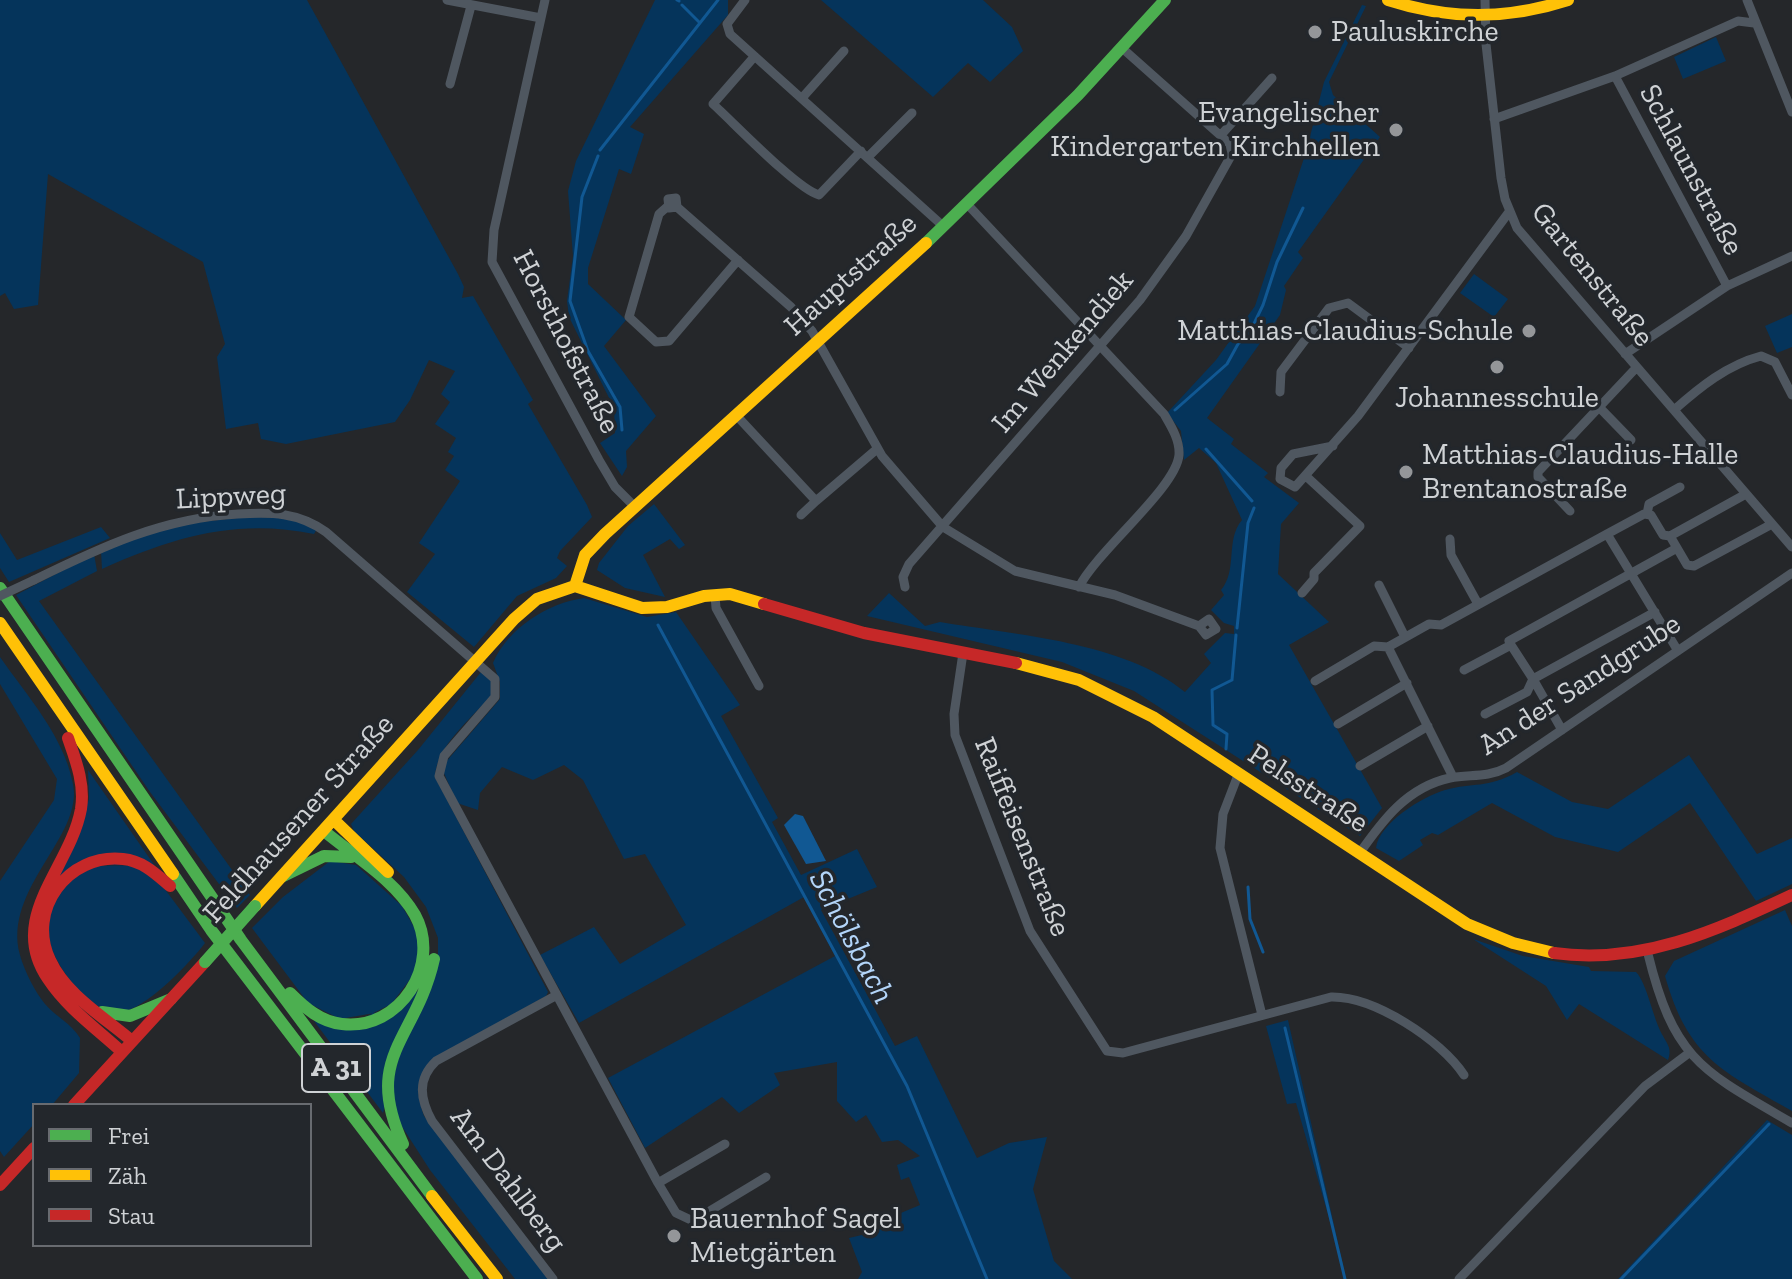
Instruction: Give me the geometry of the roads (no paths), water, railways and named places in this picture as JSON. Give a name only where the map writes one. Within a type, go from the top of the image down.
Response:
[{"type":"main road","name":"Hauptstraße","points":[[575,586],[585,555],[968,205],[1165,0]]},
{"type":"main road","points":[[1388,0],[1425,12],[1484,17],[1535,10],[1568,0]]},
{"type":"main road","name":"Pelsstraße","points":[[575,586],[642,608],[667,607],[715,595],[751,598],[864,633],[1034,667],[1103,690],[1153,717],[1467,924],[1509,943],[1583,958],[1648,954],[1706,936],[1792,895]]},
{"type":"main road","name":"Feldhausener Straße","points":[[76,1103],[477,660],[537,599],[558,589],[575,586]]},
{"type":"main road","name":"A 31","points":[[0,588],[222,914],[425,1188],[497,1279]]},
{"type":"main road","name":"A 31","points":[[0,623],[211,930],[477,1279]]},
{"type":"main road","points":[[61,714],[82,773],[84,800],[78,825],[40,889],[31,924],[33,947],[49,981],[122,1052]]},
{"type":"main road","points":[[334,820],[417,901],[431,928],[435,951],[430,980],[392,1052],[384,1087],[389,1118],[421,1169],[425,1188]]},
{"type":"main road","points":[[222,914],[253,944],[291,994],[320,1018],[350,1024],[382,1017],[397,1008],[416,986],[425,950],[416,917],[358,859],[324,831]]},
{"type":"main road","points":[[283,876],[318,857],[336,853],[358,859]]},
{"type":"main road","points":[[132,1041],[58,974],[44,949],[44,912],[52,893],[69,874],[89,862],[107,858],[138,862],[163,877],[189,910],[211,930]]},
{"type":"main road","points":[[97,1011],[126,1018],[145,1013],[171,999]]},
{"type":"main road","points":[[0,1185],[32,1150]]},
{"type":"street","points":[[447,0],[541,18]]},
{"type":"street","name":"Horsthofstraße","points":[[545,0],[494,230],[492,262],[599,460],[615,487],[635,507]]},
{"type":"street","points":[[745,0],[727,28],[754,57],[943,226]]},
{"type":"street","name":"Gartenstraße","points":[[1485,0],[1494,119],[1509,212],[1525,241],[1792,547]]},
{"type":"street","points":[[1747,0],[1792,112]]},
{"type":"street","points":[[450,84],[471,6]]},
{"type":"street","points":[[1494,119],[1615,76],[1730,24],[1744,20],[1754,23]]},
{"type":"street","points":[[1122,48],[1221,135],[1272,78]]},
{"type":"street","points":[[802,98],[844,51]]},
{"type":"street","points":[[754,57],[713,104],[819,195],[912,113]]},
{"type":"street","name":"Schlaunstraße","points":[[1615,76],[1727,286]]},
{"type":"street","name":"Im Wenkendiek","points":[[905,587],[903,577],[909,564],[1101,347],[1172,257],[1232,154],[1230,144],[1221,135]]},
{"type":"street","points":[[968,205],[1164,414],[1177,440],[1179,455],[1171,477],[1089,567],[1079,587]]},
{"type":"street","points":[[738,260],[669,341],[656,342],[629,317],[659,214],[672,206],[738,260],[791,307],[818,340],[877,449],[900,481],[943,527],[987,557],[1015,571],[1115,595],[1199,626]]},
{"type":"street","points":[[1333,446],[1293,454],[1279,474],[1290,487],[1300,484],[1307,477],[1333,446],[1409,348],[1509,212]]},
{"type":"street","points":[[1625,354],[1727,286],[1792,256]]},
{"type":"street","points":[[1280,392],[1281,372],[1329,308],[1340,302],[1348,303],[1409,348]]},
{"type":"street","points":[[1674,410],[1699,388],[1729,369],[1761,356],[1775,362],[1792,395]]},
{"type":"street","points":[[1570,511],[1538,477],[1538,472],[1636,368]]},
{"type":"street","points":[[1598,406],[1631,440]]},
{"type":"street","points":[[736,415],[816,501]]},
{"type":"street","points":[[801,515],[877,449]]},
{"type":"street","points":[[1302,593],[1314,579],[1314,573],[1360,526],[1307,477]]},
{"type":"street","points":[[1680,487],[1649,504],[1647,514],[1663,535],[1670,536],[1746,494]]},
{"type":"street","name":"Lippweg","points":[[0,596],[101,547],[166,523],[228,514],[298,516],[326,532],[477,660]]},
{"type":"street","points":[[1315,681],[1374,646],[1388,647],[1429,624],[1441,625],[1647,514]]},
{"type":"street","points":[[1670,536],[1687,565],[1694,566],[1772,524]]},
{"type":"street","points":[[1607,534],[1678,651]]},
{"type":"street","points":[[1450,539],[1451,555],[1478,604]]},
{"type":"street","points":[[1562,730],[1509,641],[1677,548]]},
{"type":"street","name":"An der Sandgrube","points":[[1359,854],[1393,809],[1425,787],[1453,777],[1486,776],[1502,771],[1792,573]]},
{"type":"street","points":[[1379,585],[1405,637]]},
{"type":"street","points":[[715,595],[716,608],[759,686]]},
{"type":"street","points":[[1485,714],[1527,692],[1533,679],[1655,612]]},
{"type":"street","points":[[1464,670],[1511,645]]},
{"type":"street","points":[[1388,647],[1453,777]]},
{"type":"street","name":"Raiffeisenstraße","points":[[963,653],[954,714],[955,735],[1030,931],[1101,1044],[1111,1053],[1123,1053],[1331,997],[1357,998],[1378,1007],[1451,1057],[1464,1075]]},
{"type":"street","points":[[477,660],[495,679],[495,697],[444,756],[439,776],[658,1183],[676,1213],[693,1221],[766,1177]]},
{"type":"street","points":[[1338,724],[1407,683]]},
{"type":"street","points":[[1360,766],[1428,726]]},
{"type":"street","points":[[1238,775],[1223,814],[1220,848],[1262,1015]]},
{"type":"street","points":[[1648,954],[1666,1017],[1689,1053],[1730,1087],[1792,1123]]},
{"type":"street","name":"Am Dahlberg","points":[[553,1279],[432,1121],[421,1089],[427,1071],[436,1061],[557,995]]},
{"type":"street","points":[[1459,1279],[1645,1086],[1689,1053]]},
{"type":"street","points":[[658,1183],[725,1144]]},
{"type":"waterway","name":"Schölsbach","points":[[600,150],[718,0]]},
{"type":"waterway","points":[[682,5],[699,22]]},
{"type":"waterway","name":"Schölsbach","points":[[598,156],[582,197],[570,301],[588,351],[620,407],[622,430]]},
{"type":"waterway","points":[[1175,410],[1227,364],[1238,344],[1249,334],[1263,305],[1277,262],[1303,208]]},
{"type":"waterway","points":[[1206,449],[1252,501]]},
{"type":"waterway","points":[[1237,628],[1248,523],[1254,508]]},
{"type":"waterway","name":"Schölsbach","points":[[658,625],[907,1086],[987,1279]]},
{"type":"waterway","points":[[1226,749],[1227,734],[1213,725],[1212,690],[1232,680],[1236,635]]},
{"type":"waterway","points":[[1248,887],[1250,919],[1263,952]]},
{"type":"waterway","points":[[1285,1028],[1345,1279]]},
{"type":"waterway","points":[[1621,1279],[1769,1124]]},
{"type":"place","name":"Pauluskirche","points":[[1315,32]]},
{"type":"place","name":"Evangelischer Kindergarten Kirchhellen","points":[[1396,130]]},
{"type":"place","name":"Matthias-Claudius-Schule","points":[[1529,331]]},
{"type":"place","name":"Johannesschule","points":[[1497,367]]},
{"type":"place","name":"Matthias-Claudius-Halle Brentanostraße","points":[[1406,472]]},
{"type":"place","name":"Bauernhof Sagel Mietgärten","points":[[674,1236]]}]
